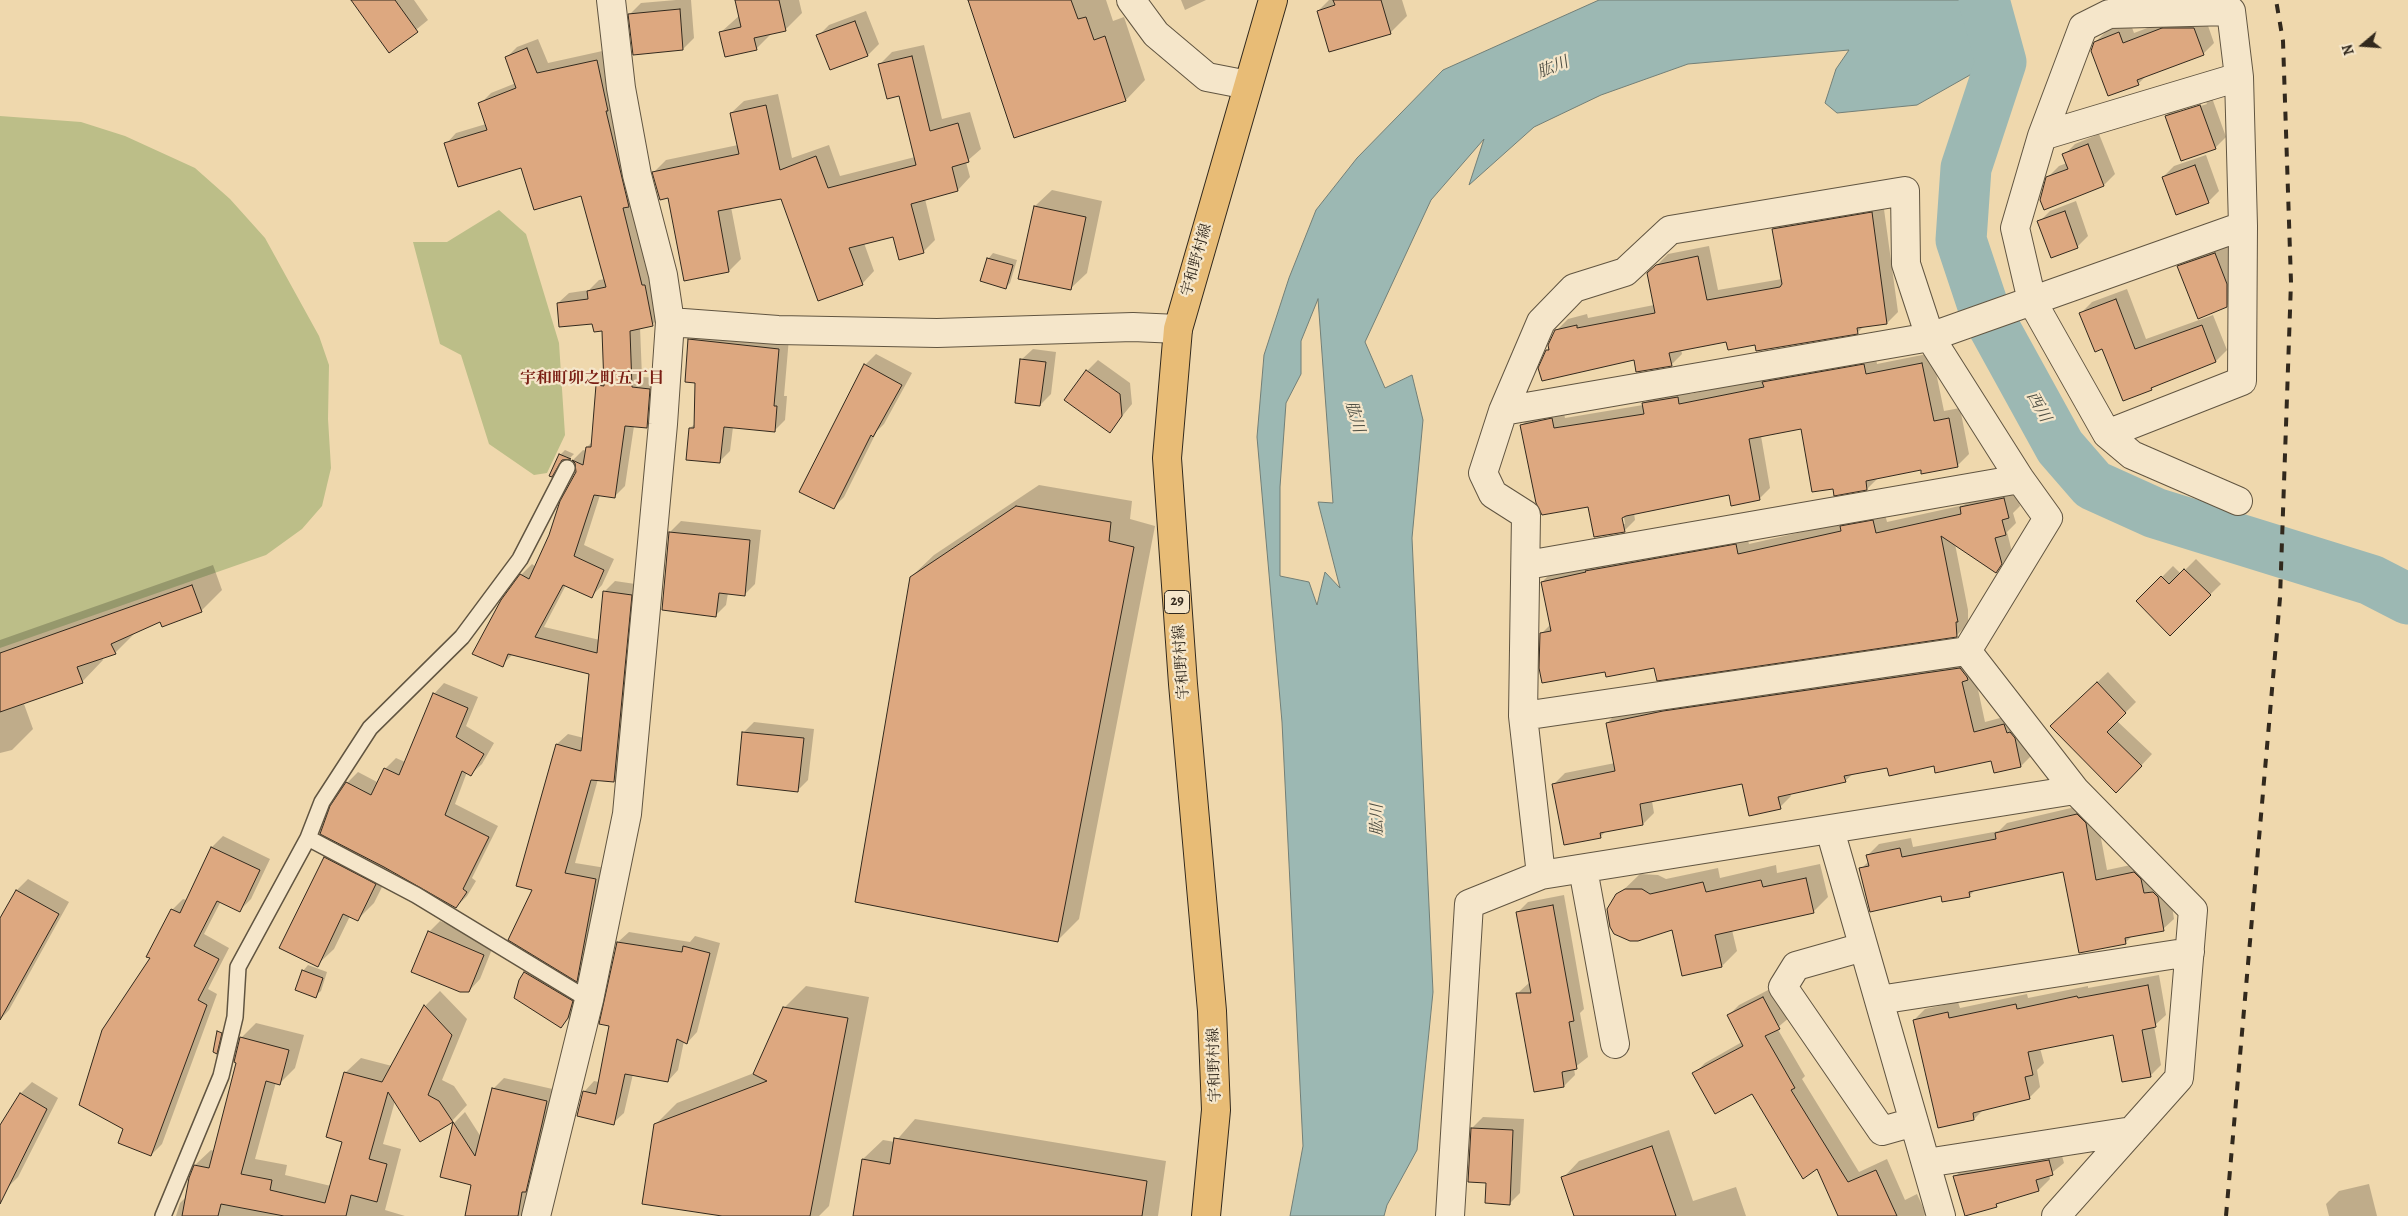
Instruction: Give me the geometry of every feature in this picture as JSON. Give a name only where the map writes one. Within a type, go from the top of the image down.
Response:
[{"type":"main road","name":"宇和野村線","points":[[1206,1216],[1216,1110],[1212,1011],[1183,684],[1167,458],[1178,328],[1274,0]]},
{"type":"street","points":[[536,1216],[588,1000],[627,814],[663,424],[670,322],[663,275],[636,175],[620,88],[611,0]]},
{"type":"street","points":[[1131,0],[1156,34],[1207,77],[1248,85]]},
{"type":"street","points":[[2107,434],[2242,381],[2243,226],[2239,76],[2231,11],[2109,14],[2083,26],[2042,136],[2015,228],[2032,301],[2107,434],[2132,455],[2238,501]]},
{"type":"street","points":[[2042,136],[2239,76]]},
{"type":"street","points":[[1541,875],[1523,716],[1527,565],[1526,515],[1493,494],[1483,472],[1503,411],[1541,322],[1574,288],[1625,272],[1670,230],[1904,191],[1906,264],[1930,337],[2020,479],[2048,518],[1968,651]]},
{"type":"street","points":[[1503,411],[1930,337],[2243,226]]},
{"type":"street","points":[[670,322],[778,330],[927,333],[1133,327],[1178,328]]},
{"type":"street","points":[[1527,565],[2020,479]]},
{"type":"street","points":[[1523,716],[1968,651]]},
{"type":"street","points":[[1968,651],[2075,790],[2194,910],[2179,1078],[2056,1216]]},
{"type":"street","points":[[1450,1216],[1470,904],[1541,875],[2075,790]]},
{"type":"street","points":[[1830,830],[1941,1216]]},
{"type":"street","points":[[1583,868],[1615,1044]]},
{"type":"street","points":[[1863,948],[1796,966],[1783,987],[1882,1131],[1914,1122]]},
{"type":"street","points":[[1878,1000],[2190,952]]},
{"type":"street","points":[[1926,1162],[2132,1131]]},
{"type":"lane","points":[[163,1216],[221,1076],[235,1017],[238,967],[308,838],[322,802],[370,728],[462,637],[520,559],[567,468]]},
{"type":"lane","points":[[308,838],[416,895],[588,1000]]},
{"type":"green space","points":[[0,116],[81,122],[125,136],[195,168],[230,199],[265,238],[319,336],[329,365],[328,419],[331,468],[322,506],[302,529],[266,555],[0,648]]},
{"type":"green space","points":[[499,210],[526,234],[559,343],[565,435],[547,473],[534,475],[489,444],[461,355],[440,344],[413,242],[447,242]]},
{"type":"water","name":"肱川","points":[[1599,0],[2000,0],[1997,6],[2003,40],[1970,75],[1917,105],[1837,113],[1825,103],[1836,69],[1849,50],[1688,64],[1601,95],[1534,127],[1469,185],[1484,139],[1431,200],[1365,342],[1385,388],[1412,375],[1423,420],[1412,538],[1433,992],[1417,1150],[1387,1205],[1384,1216],[1290,1216],[1303,1146],[1282,722],[1257,437],[1264,355],[1289,278],[1316,210],[1357,158],[1443,70]],"holes":[[[1318,299],[1333,503],[1318,502],[1340,588],[1325,572],[1317,605],[1309,582],[1280,576],[1280,487],[1286,403],[1301,374],[1301,341]]]},
{"type":"building","points":[[351,0],[395,0],[418,32],[389,53]]},
{"type":"building","points":[[735,0],[779,0],[786,31],[754,38],[757,50],[725,57],[719,32],[741,27]]},
{"type":"building","points":[[968,0],[1071,0],[1078,19],[1086,17],[1094,40],[1105,36],[1126,101],[1014,138]]},
{"type":"building","points":[[1333,0],[1381,0],[1391,34],[1329,52],[1317,11],[1335,5]]},
{"type":"building","points":[[680,9],[683,50],[633,55],[628,14]]},
{"type":"building","points":[[855,21],[868,56],[830,70],[816,35]]},
{"type":"building","points":[[2162,28],[2194,28],[2204,55],[2137,80],[2139,85],[2108,96],[2091,51],[2094,42],[2119,32],[2123,43]]},
{"type":"building","points":[[527,48],[537,73],[597,60],[608,111],[606,111],[629,207],[623,208],[642,285],[645,285],[653,326],[630,331],[632,387],[650,389],[647,428],[625,426],[615,498],[594,495],[574,556],[604,570],[592,598],[563,585],[535,637],[597,653],[603,591],[632,595],[614,782],[591,780],[565,873],[596,879],[577,982],[508,940],[532,890],[516,886],[556,744],[581,751],[589,674],[508,654],[503,667],[472,654],[501,600],[520,574],[529,579],[549,535],[560,501],[576,472],[575,463],[572,460],[583,465],[586,447],[591,447],[596,385],[604,386],[602,331],[594,332],[592,324],[559,327],[557,303],[588,299],[587,291],[606,287],[581,196],[534,210],[521,168],[458,187],[444,143],[487,130],[478,103],[516,88],[505,57]]},
{"type":"building","points":[[912,56],[930,131],[958,123],[969,162],[952,167],[958,191],[911,204],[924,253],[899,260],[893,237],[849,248],[863,285],[818,301],[781,199],[718,211],[729,272],[684,281],[668,198],[660,200],[652,172],[739,154],[730,113],[766,105],[780,170],[816,156],[828,188],[916,165],[899,96],[887,99],[878,64]]},
{"type":"building","points":[[2200,105],[2216,149],[2181,161],[2165,116]]},
{"type":"building","points":[[2088,144],[2104,186],[2044,210],[2040,200],[2046,177],[2068,169],[2062,154]]},
{"type":"building","points":[[2195,165],[2209,203],[2176,215],[2162,177]]},
{"type":"building","points":[[1034,206],[1086,217],[1071,290],[1018,279]]},
{"type":"building","points":[[2065,211],[2078,248],[2051,258],[2037,221]]},
{"type":"building","points":[[1872,212],[1887,324],[1857,328],[1858,334],[1756,351],[1755,345],[1728,350],[1726,342],[1669,353],[1672,366],[1636,372],[1634,360],[1542,381],[1538,368],[1546,350],[1549,350],[1548,345],[1555,330],[1577,325],[1577,328],[1655,313],[1647,273],[1656,265],[1698,256],[1707,300],[1780,287],[1782,284],[1772,229]]},
{"type":"building","points":[[2215,253],[2227,284],[2227,307],[2198,319],[2177,266]]},
{"type":"building","points":[[987,258],[1013,265],[1006,289],[980,281]]},
{"type":"building","points":[[2116,299],[2135,349],[2202,325],[2216,362],[2123,401],[2102,349],[2095,352],[2079,313]]},
{"type":"building","points":[[688,339],[779,349],[774,406],[777,406],[775,432],[724,427],[720,463],[686,460],[689,428],[694,428],[695,383],[685,382]]},
{"type":"building","points":[[1020,359],[1046,362],[1040,406],[1015,403]]},
{"type":"building","points":[[1922,363],[1934,421],[1949,418],[1958,467],[1921,474],[1921,470],[1866,481],[1867,490],[1834,496],[1833,489],[1812,492],[1801,429],[1749,439],[1760,500],[1731,506],[1729,495],[1626,516],[1622,518],[1625,532],[1594,537],[1588,507],[1542,515],[1536,503],[1520,425],[1552,418],[1554,428],[1644,414],[1642,403],[1678,397],[1679,404],[1764,387],[1762,382],[1864,364],[1866,374]]},
{"type":"building","points":[[864,364],[902,385],[873,437],[871,435],[834,509],[799,492]]},
{"type":"building","points":[[1086,370],[1120,394],[1122,416],[1110,433],[1064,400]]},
{"type":"building","points":[[559,454],[571,459],[562,460],[552,477],[549,476]]},
{"type":"building","points":[[2004,498],[2009,518],[2002,520],[2006,535],[1995,538],[2002,564],[1996,573],[1941,536],[1958,622],[1956,622],[1957,637],[1657,681],[1654,668],[1606,677],[1605,672],[1542,683],[1539,668],[1540,633],[1551,631],[1541,582],[1585,571],[1736,544],[1738,554],[1841,531],[1840,526],[1873,520],[1876,533],[1961,514],[1960,507]]},
{"type":"building","points":[[1016,506],[1111,522],[1109,541],[1134,547],[1058,942],[855,902],[910,577]]},
{"type":"building","points":[[669,532],[750,540],[745,596],[719,593],[716,617],[662,610]]},
{"type":"building","points":[[2184,569],[2211,595],[2170,636],[2136,601],[2161,576],[2169,584]]},
{"type":"building","points":[[192,585],[202,612],[162,627],[160,622],[111,644],[116,654],[77,667],[83,683],[0,712],[0,653]]},
{"type":"building","points":[[1960,668],[1968,680],[1962,682],[1974,732],[2004,724],[2007,733],[2010,732],[2015,738],[2021,767],[1994,773],[1991,761],[1935,773],[1934,766],[1889,776],[1887,768],[1844,776],[1846,782],[1778,797],[1781,809],[1749,816],[1742,784],[1640,804],[1643,825],[1600,833],[1601,838],[1564,845],[1552,784],[1615,771],[1606,723],[1663,711]]},
{"type":"building","points":[[2097,682],[2126,713],[2107,732],[2142,766],[2116,793],[2050,726]]},
{"type":"building","points":[[433,693],[468,708],[456,737],[484,754],[471,776],[462,771],[445,815],[489,837],[463,889],[467,892],[456,908],[384,867],[320,834],[330,806],[346,782],[371,795],[384,768],[399,775]]},
{"type":"building","points":[[742,732],[804,738],[798,792],[737,785]]},
{"type":"building","points":[[2077,814],[2086,823],[2096,880],[2134,872],[2141,879],[2144,893],[2153,892],[2158,897],[2164,931],[2125,938],[2126,944],[2079,953],[2063,872],[1969,892],[1970,897],[1942,902],[1941,896],[1870,912],[1859,868],[1869,866],[1866,855],[1900,848],[1902,857],[1996,839],[1995,833]]},
{"type":"building","points":[[211,847],[260,870],[240,912],[217,901],[194,946],[219,959],[198,1000],[207,1005],[151,1156],[118,1143],[123,1129],[79,1105],[102,1030],[150,958],[146,957],[171,909],[180,913]]},
{"type":"building","points":[[324,857],[376,884],[358,921],[343,914],[318,967],[279,948]]},
{"type":"building","points":[[1806,878],[1814,913],[1715,935],[1722,967],[1682,976],[1672,930],[1638,941],[1630,941],[1614,934],[1610,927],[1607,909],[1616,894],[1625,889],[1642,889],[1650,894],[1703,882],[1706,892],[1761,880],[1763,887]]},
{"type":"building","points":[[16,890],[59,914],[0,1020],[0,918]]},
{"type":"building","points":[[1553,905],[1574,1021],[1569,1022],[1577,1069],[1562,1072],[1564,1087],[1534,1092],[1516,993],[1531,993],[1516,912]]},
{"type":"building","points":[[428,931],[484,955],[469,992],[460,992],[411,972]]},
{"type":"building","points":[[617,942],[682,952],[683,946],[710,953],[687,1044],[677,1039],[668,1082],[625,1074],[614,1125],[577,1116],[583,1091],[596,1094],[609,1026],[599,1024]]},
{"type":"building","points":[[302,970],[323,978],[316,998],[295,990]]},
{"type":"building","points":[[524,972],[573,1001],[568,1018],[561,1028],[514,998],[519,980]]},
{"type":"building","points":[[2148,985],[2156,1027],[2142,1030],[2151,1077],[2122,1082],[2113,1035],[2028,1052],[2033,1075],[2025,1077],[2030,1099],[1973,1113],[1974,1120],[1938,1128],[1913,1020],[1948,1012],[1949,1018],[2016,1004],[2017,1009],[2077,996],[2078,998]]},
{"type":"building","points":[[1763,997],[1780,1029],[1765,1036],[1795,1088],[1791,1090],[1848,1182],[1876,1170],[1897,1216],[1838,1216],[1817,1169],[1803,1179],[1752,1094],[1715,1114],[1692,1073],[1743,1046],[1727,1015]]},
{"type":"building","points":[[424,1005],[452,1035],[428,1095],[439,1101],[453,1122],[420,1142],[388,1092],[369,1159],[387,1164],[377,1202],[351,1195],[346,1216],[284,1216],[221,1204],[218,1216],[182,1216],[189,1178],[194,1165],[209,1168],[236,1063],[234,1062],[240,1037],[289,1050],[280,1085],[266,1081],[241,1174],[272,1180],[270,1190],[325,1203],[342,1142],[326,1137],[344,1072],[382,1082]]},
{"type":"building","points":[[783,1007],[848,1018],[810,1216],[722,1216],[642,1204],[654,1124],[767,1081],[753,1074]]},
{"type":"building","points":[[217,1031],[222,1033],[217,1054],[213,1052]]},
{"type":"building","points":[[492,1088],[547,1101],[526,1192],[522,1192],[518,1216],[465,1216],[471,1185],[440,1177],[453,1122],[475,1156]]},
{"type":"building","points":[[20,1093],[47,1109],[0,1204],[0,1125]]},
{"type":"building","points":[[1471,1128],[1513,1130],[1510,1205],[1485,1203],[1486,1183],[1468,1182]]},
{"type":"building","points":[[894,1138],[1147,1181],[1142,1216],[853,1216],[862,1159],[890,1164]]},
{"type":"building","points":[[1652,1146],[1676,1216],[1574,1216],[1561,1177]]},
{"type":"building","points":[[2049,1160],[2053,1175],[2036,1180],[2039,1191],[1996,1204],[1997,1207],[1965,1216],[1953,1176]]},
{"type":"waterway","name":"西川","points":[[1984,0],[2001,62],[1966,168],[1961,240],[1984,309],[2060,447],[2093,485],[2155,513],[2371,580],[2408,599]]},
{"type":"railway","points":[[2226,1216],[2280,598],[2291,282],[2283,41],[2276,0]]},
{"type":"district","name":"宇和町卯之町五丁目","points":[[592,379]]}]
